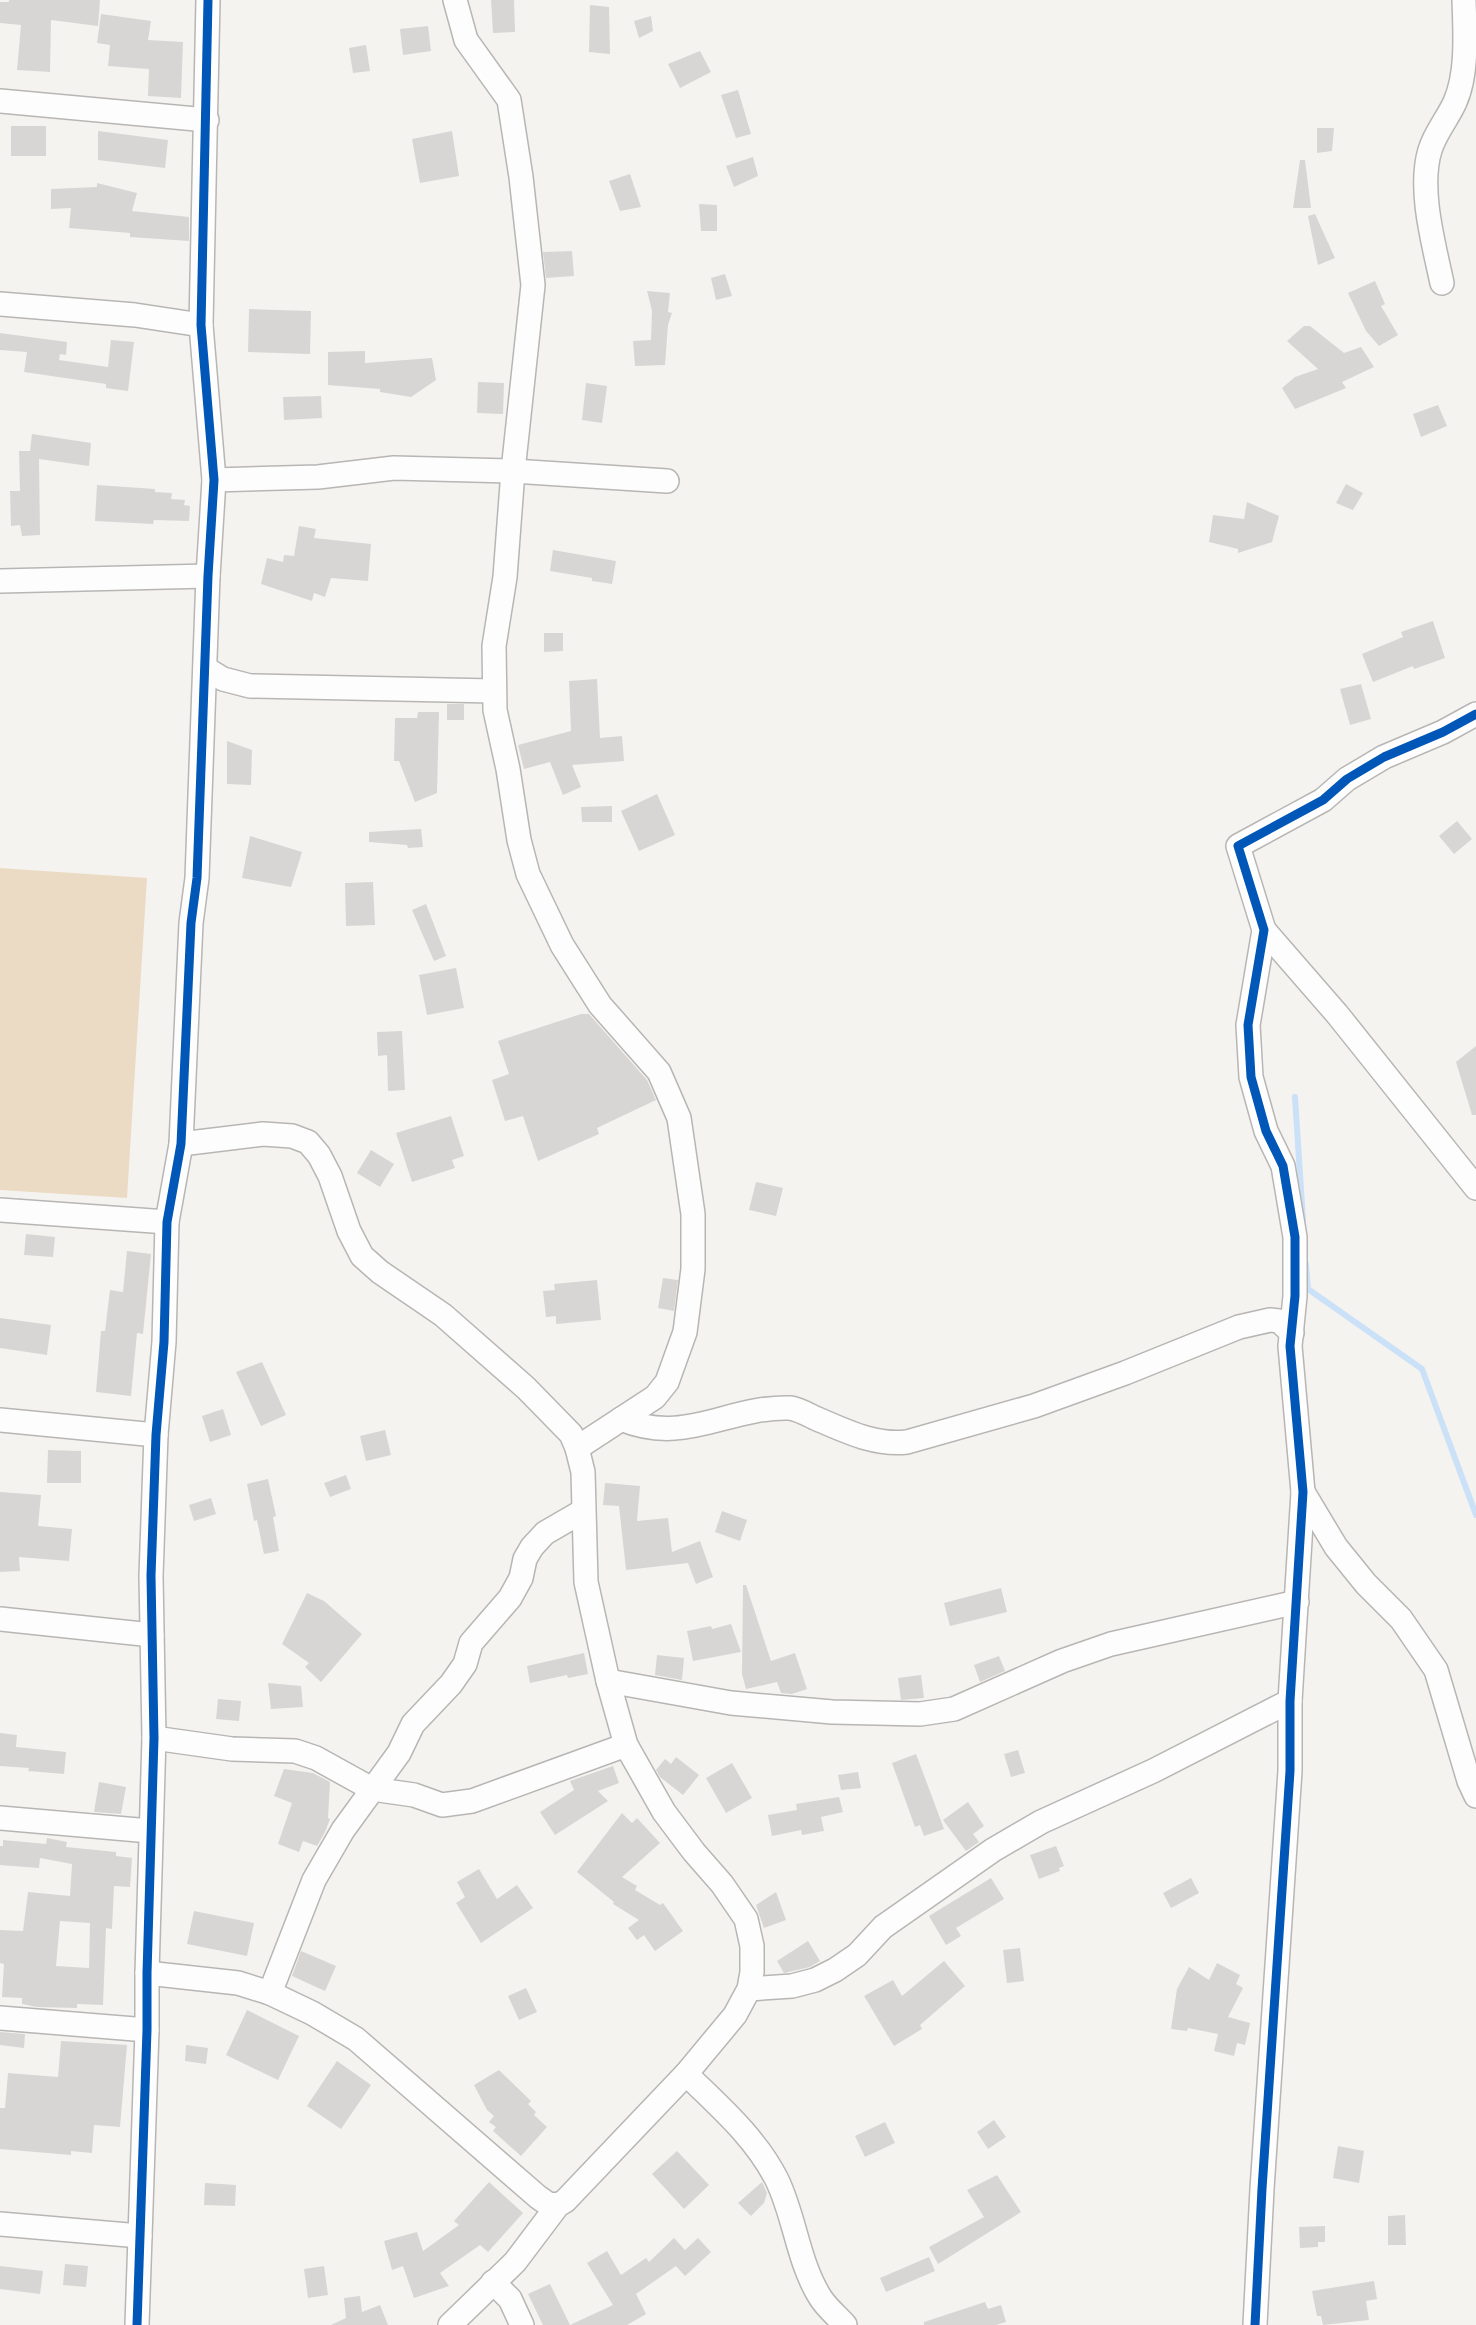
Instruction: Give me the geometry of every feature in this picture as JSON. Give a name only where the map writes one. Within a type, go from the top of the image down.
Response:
[{"type":"street","points":[[137,2325],[154,1738],[151,1576],[156,1435],[164,1342],[167,1223],[181,1144],[191,923],[197,878],[214,480],[201,325],[208,0]]},
{"type":"street","points":[[454,0],[466,40],[509,100],[533,285],[513,471],[505,577],[494,646],[495,710],[519,840],[528,874],[562,945],[600,1005],[659,1072],[679,1118],[693,1214],[693,1269],[685,1332],[667,1382],[655,1397],[577,1448]]},
{"type":"street","points":[[1442,284],[1428,217],[1426,186],[1430,149],[1457,99],[1465,56],[1464,0]]},
{"type":"street","points":[[0,101],[207,120]]},
{"type":"street","points":[[0,304],[135,315],[201,325]]},
{"type":"street","points":[[214,480],[318,477],[394,468],[513,471],[667,481]]},
{"type":"street","points":[[0,581],[208,576]]},
{"type":"street","points":[[205,668],[223,679],[250,686],[494,691]]},
{"type":"street","points":[[1473,1179],[1264,930],[1238,846],[1323,800],[1347,779],[1384,757],[1443,732],[1476,714]]},
{"type":"street","points":[[1255,2325],[1263,2162],[1290,1772],[1290,1701],[1303,1492],[1290,1346],[1295,1296],[1295,1237],[1290,1196],[1283,1166],[1266,1131],[1251,1077],[1248,1025],[1264,930]]},
{"type":"street","points":[[181,1144],[263,1134],[292,1136],[308,1143],[319,1155],[330,1176],[349,1231],[362,1256],[380,1272],[443,1315],[526,1388],[571,1434],[583,1472],[586,1582],[608,1681],[626,1745],[664,1812],[722,1884],[746,1919],[752,1946],[752,1972],[748,1989],[735,2015],[686,2074],[565,2201],[558,2205],[515,2262],[450,2325]]},
{"type":"street","points":[[0,1210],[167,1223]]},
{"type":"street","points":[[621,1419],[651,1428],[686,1428],[754,1413],[794,1408],[870,1440],[888,1444],[1034,1406],[1239,1327],[1270,1320],[1279,1321],[1292,1334]]},
{"type":"street","points":[[0,1420],[156,1435]]},
{"type":"street","points":[[1303,1492],[1336,1547],[1366,1584],[1401,1619],[1436,1670],[1469,1781],[1476,1796]]},
{"type":"street","points":[[270,1993],[314,1880],[343,1830],[399,1753],[413,1724],[451,1684],[465,1664],[471,1643],[510,1598],[521,1578],[525,1559],[532,1546],[545,1533],[583,1511]]},
{"type":"street","points":[[608,1681],[730,1703],[832,1712],[920,1714],[954,1709],[1062,1661],[1111,1644],[1297,1602]]},
{"type":"street","points":[[0,1619],[152,1635]]},
{"type":"street","points":[[748,1989],[792,1986],[815,1980],[835,1970],[857,1955],[883,1927],[993,1850],[1041,1822],[1153,1772],[1290,1701]]},
{"type":"street","points":[[154,1738],[232,1749],[295,1751],[316,1758],[372,1789],[414,1796],[442,1805],[472,1801],[626,1745]]},
{"type":"street","points":[[0,1818],[150,1831]]},
{"type":"street","points":[[147,1973],[238,1983],[270,1993],[312,2013],[356,2039],[538,2197],[548,2204],[558,2205]]},
{"type":"street","points":[[0,2018],[147,2030]]},
{"type":"street","points":[[686,2074],[750,2137],[777,2179],[793,2218],[803,2258],[820,2297],[845,2325]]},
{"type":"street","points":[[0,2224],[140,2236]]},
{"type":"street","points":[[493,2282],[510,2299],[522,2325]]},
{"type":"shaded area","points":[[0,868],[147,878],[127,1198],[0,1190]]},
{"type":"building","points":[[100,0],[98,26],[51,20],[50,72],[17,70],[21,25],[0,23],[0,2]]},
{"type":"building","points":[[491,0],[514,0],[515,32],[493,33]]},
{"type":"building","points":[[590,5],[609,7],[610,54],[589,52]]},
{"type":"building","points":[[101,14],[151,21],[148,40],[183,42],[181,98],[148,96],[149,69],[108,66],[110,45],[97,43]]},
{"type":"building","points":[[651,16],[653,31],[639,38],[634,21]]},
{"type":"building","points":[[428,26],[431,51],[403,55],[400,29]]},
{"type":"building","points":[[366,45],[370,71],[353,73],[349,48]]},
{"type":"building","points":[[700,51],[711,72],[680,88],[668,64]]},
{"type":"building","points":[[738,90],[751,134],[736,138],[721,95]]},
{"type":"building","points":[[11,126],[46,126],[46,156],[11,156]]},
{"type":"building","points":[[1317,128],[1334,128],[1332,151],[1317,153]]},
{"type":"building","points":[[98,131],[168,140],[165,168],[98,160]]},
{"type":"building","points":[[452,131],[459,176],[420,183],[412,139]]},
{"type":"building","points":[[753,157],[758,176],[734,187],[726,166]]},
{"type":"building","points":[[1300,160],[1305,160],[1311,208],[1293,208]]},
{"type":"building","points":[[630,174],[641,207],[620,211],[609,181]]},
{"type":"building","points":[[97,183],[137,193],[132,211],[189,217],[189,241],[130,237],[130,233],[69,228],[71,208],[51,209],[51,189],[97,187]]},
{"type":"building","points":[[699,204],[717,205],[717,231],[701,231]]},
{"type":"building","points":[[1315,214],[1335,258],[1318,265],[1308,216]]},
{"type":"building","points":[[572,251],[574,276],[546,278],[543,252]]},
{"type":"building","points":[[725,274],[732,296],[716,300],[711,278]]},
{"type":"building","points":[[1375,281],[1385,304],[1381,306],[1398,335],[1379,346],[1366,331],[1348,293]]},
{"type":"building","points":[[647,291],[670,293],[668,312],[672,313],[668,325],[665,365],[635,366],[633,341],[651,340],[652,311]]},
{"type":"building","points":[[249,309],[311,311],[310,354],[248,352]]},
{"type":"building","points":[[1304,326],[1310,326],[1344,353],[1361,347],[1374,367],[1342,382],[1346,388],[1295,409],[1282,388],[1295,377],[1318,369],[1287,341]]},
{"type":"building","points":[[0,333],[67,342],[66,355],[60,354],[59,360],[108,367],[111,340],[134,342],[128,391],[106,388],[106,384],[24,372],[27,352],[0,350]]},
{"type":"building","points":[[365,351],[365,363],[432,358],[436,380],[411,397],[380,392],[380,389],[328,385],[328,352]]},
{"type":"building","points":[[478,382],[504,383],[503,414],[477,413]]},
{"type":"building","points":[[586,383],[607,386],[602,423],[582,420]]},
{"type":"building","points":[[321,396],[322,418],[284,420],[283,397]]},
{"type":"building","points":[[1438,405],[1447,426],[1421,437],[1413,414]]},
{"type":"building","points":[[32,434],[91,443],[89,466],[39,459],[40,535],[22,536],[20,525],[11,526],[10,491],[20,491],[19,451],[30,451]]},
{"type":"building","points":[[1346,484],[1363,493],[1353,510],[1336,503]]},
{"type":"building","points":[[97,485],[155,489],[155,492],[172,493],[171,499],[185,500],[184,505],[190,506],[189,521],[154,520],[153,524],[95,521]]},
{"type":"building","points":[[1247,502],[1279,516],[1272,542],[1238,553],[1238,549],[1209,542],[1213,515],[1244,519]]},
{"type":"building","points":[[299,526],[316,529],[314,538],[371,544],[368,581],[331,578],[325,597],[314,593],[312,601],[261,584],[267,558],[283,562],[284,555],[294,556]]},
{"type":"building","points":[[553,550],[616,561],[612,584],[550,571]]},
{"type":"building","points":[[1433,621],[1445,658],[1414,669],[1413,666],[1373,682],[1362,654],[1403,637],[1401,632]]},
{"type":"building","points":[[544,633],[563,633],[563,651],[544,652]]},
{"type":"building","points":[[597,679],[600,738],[622,736],[624,761],[572,765],[581,787],[563,795],[550,762],[524,769],[518,745],[571,731],[569,681]]},
{"type":"building","points":[[1361,684],[1371,719],[1350,725],[1340,689]]},
{"type":"building","points":[[447,704],[464,704],[464,720],[447,720]]},
{"type":"building","points":[[418,712],[439,712],[437,793],[415,802],[399,761],[394,761],[395,718],[417,718]]},
{"type":"building","points":[[227,741],[252,750],[251,785],[227,784]]},
{"type":"building","points":[[657,794],[675,835],[639,851],[621,811]]},
{"type":"building","points":[[612,806],[612,822],[582,822],[581,807]]},
{"type":"building","points":[[1457,821],[1472,839],[1454,854],[1439,836]]},
{"type":"building","points":[[421,829],[423,847],[408,848],[407,845],[369,842],[369,832]]},
{"type":"building","points":[[250,836],[302,852],[291,887],[242,878]]},
{"type":"building","points":[[373,882],[375,925],[346,926],[345,883]]},
{"type":"building","points":[[426,904],[446,956],[434,961],[412,910]]},
{"type":"building","points":[[456,968],[464,1008],[427,1015],[419,975]]},
{"type":"building","points":[[581,1014],[589,1014],[647,1080],[656,1100],[597,1128],[599,1134],[538,1161],[523,1116],[505,1121],[492,1080],[509,1074],[498,1041]]},
{"type":"building","points":[[402,1031],[405,1090],[388,1091],[387,1055],[378,1056],[377,1032]]},
{"type":"building","points":[[1476,1046],[1476,1115],[1472,1115],[1456,1062]]},
{"type":"building","points":[[451,1116],[464,1156],[452,1160],[455,1168],[412,1182],[396,1133]]},
{"type":"building","points":[[371,1150],[394,1164],[380,1187],[357,1173]]},
{"type":"building","points":[[756,1182],[783,1188],[776,1216],[749,1210]]},
{"type":"building","points":[[26,1234],[55,1237],[53,1257],[24,1255]]},
{"type":"building","points":[[127,1251],[151,1254],[143,1334],[137,1333],[131,1396],[96,1392],[101,1331],[105,1331],[110,1290],[123,1292]]},
{"type":"building","points":[[663,1278],[678,1280],[674,1311],[658,1308]]},
{"type":"building","points":[[597,1280],[601,1320],[556,1324],[556,1316],[546,1317],[543,1291],[555,1290],[554,1284]]},
{"type":"building","points":[[0,1318],[51,1325],[47,1355],[0,1348]]},
{"type":"building","points":[[262,1362],[286,1415],[261,1426],[236,1372]]},
{"type":"building","points":[[223,1409],[231,1435],[210,1442],[202,1416]]},
{"type":"building","points":[[385,1430],[391,1455],[366,1461],[360,1436]]},
{"type":"building","points":[[48,1450],[81,1451],[81,1483],[47,1483]]},
{"type":"building","points":[[346,1475],[351,1489],[330,1497],[324,1483]]},
{"type":"building","points":[[268,1479],[276,1516],[273,1517],[279,1551],[264,1554],[247,1484]]},
{"type":"building","points":[[605,1483],[640,1486],[637,1521],[668,1518],[672,1552],[700,1541],[713,1577],[696,1584],[688,1563],[626,1570],[619,1506],[603,1505]]},
{"type":"building","points":[[0,1492],[41,1495],[38,1526],[72,1529],[69,1561],[19,1557],[20,1571],[0,1572]]},
{"type":"building","points":[[211,1498],[216,1514],[194,1521],[189,1505]]},
{"type":"building","points":[[722,1511],[747,1520],[740,1541],[715,1532]]},
{"type":"building","points":[[743,1585],[746,1585],[771,1661],[795,1653],[807,1689],[792,1694],[781,1693],[777,1682],[746,1689],[742,1674]]},
{"type":"building","points":[[1001,1588],[1007,1612],[950,1626],[944,1603]]},
{"type":"building","points":[[307,1593],[324,1601],[362,1634],[321,1682],[305,1667],[309,1663],[282,1644]]},
{"type":"building","points":[[731,1624],[741,1652],[693,1661],[687,1631]]},
{"type":"building","points":[[584,1653],[588,1674],[568,1678],[567,1675],[530,1683],[527,1666]]},
{"type":"building","points":[[657,1655],[684,1658],[682,1680],[655,1675]]},
{"type":"building","points":[[999,1656],[1005,1671],[980,1682],[974,1665]]},
{"type":"building","points":[[921,1675],[924,1698],[901,1700],[898,1678]]},
{"type":"building","points":[[268,1683],[301,1686],[303,1707],[271,1709]]},
{"type":"building","points":[[218,1699],[241,1701],[239,1721],[216,1719]]},
{"type":"building","points":[[0,1733],[17,1735],[16,1747],[66,1752],[64,1774],[0,1766]]},
{"type":"building","points":[[1018,1750],[1025,1773],[1011,1777],[1004,1754]]},
{"type":"building","points":[[916,1754],[944,1829],[924,1836],[920,1825],[915,1827],[892,1763]]},
{"type":"building","points":[[676,1757],[699,1775],[683,1795],[660,1777],[656,1770],[665,1759],[671,1764]]},
{"type":"building","points":[[732,1763],[752,1798],[726,1813],[706,1778]]},
{"type":"building","points":[[613,1766],[619,1783],[598,1791],[608,1801],[555,1835],[540,1812],[574,1790],[570,1781]]},
{"type":"building","points":[[284,1769],[313,1773],[330,1782],[330,1819],[325,1832],[317,1846],[303,1841],[299,1852],[278,1844],[292,1803],[274,1796]]},
{"type":"building","points":[[858,1772],[861,1788],[841,1790],[838,1775]]},
{"type":"building","points":[[99,1782],[126,1787],[121,1814],[94,1812]]},
{"type":"building","points":[[839,1797],[843,1812],[821,1817],[824,1831],[802,1835],[801,1830],[772,1836],[768,1815],[797,1810],[796,1804]]},
{"type":"building","points":[[968,1802],[984,1826],[973,1834],[979,1842],[966,1851],[943,1820]]},
{"type":"building","points":[[622,1813],[632,1823],[637,1818],[660,1843],[622,1877],[637,1886],[635,1890],[660,1905],[663,1903],[683,1931],[655,1951],[644,1935],[637,1940],[628,1928],[639,1920],[613,1904],[614,1902],[577,1872]]},
{"type":"building","points":[[47,1838],[67,1842],[66,1847],[116,1852],[116,1856],[132,1858],[130,1887],[114,1886],[112,1929],[106,1928],[103,2005],[77,2004],[77,2008],[37,2007],[22,2004],[22,1998],[2,1997],[4,1964],[0,1963],[0,1930],[23,1931],[28,1892],[70,1896],[72,1864],[40,1858],[39,1868],[0,1865],[0,1846],[3,1846],[3,1840],[46,1844]],"holes":[[[60,1921],[90,1923],[89,1968],[56,1966]]]},
{"type":"building","points":[[1056,1846],[1064,1866],[1059,1868],[1060,1871],[1039,1879],[1030,1855]]},
{"type":"building","points":[[479,1869],[497,1899],[517,1885],[533,1908],[481,1943],[456,1903],[465,1897],[457,1882]]},
{"type":"building","points":[[991,1878],[1004,1899],[956,1928],[961,1936],[946,1945],[929,1916]]},
{"type":"building","points":[[1191,1878],[1199,1893],[1171,1908],[1163,1893]]},
{"type":"building","points":[[776,1892],[786,1920],[764,1928],[756,1905]]},
{"type":"building","points":[[194,1911],[254,1923],[247,1956],[187,1944]]},
{"type":"building","points":[[808,1941],[820,1961],[810,1967],[784,1973],[777,1961]]},
{"type":"building","points":[[1020,1948],[1024,1981],[1007,1983],[1003,1950]]},
{"type":"building","points":[[301,1951],[336,1966],[325,1991],[292,1976]]},
{"type":"building","points":[[944,1961],[965,1986],[920,2025],[922,2029],[894,2046],[864,1996],[893,1980],[902,1996]]},
{"type":"building","points":[[1217,1963],[1240,1975],[1236,1984],[1243,1988],[1228,2017],[1250,2023],[1245,2045],[1237,2043],[1234,2056],[1214,2051],[1218,2034],[1188,2028],[1187,2031],[1171,2029],[1177,1989],[1189,1967],[1209,1980]]},
{"type":"building","points":[[526,1988],[537,2012],[519,2020],[508,1996]]},
{"type":"building","points":[[247,2010],[299,2036],[278,2080],[226,2055]]},
{"type":"building","points":[[0,2032],[25,2034],[24,2048],[0,2045]]},
{"type":"building","points":[[61,2041],[127,2045],[120,2127],[94,2125],[92,2153],[71,2151],[71,2155],[0,2149],[0,2108],[5,2108],[8,2073],[58,2077]]},
{"type":"building","points":[[186,2045],[208,2048],[206,2064],[185,2061]]},
{"type":"building","points":[[337,2061],[371,2085],[341,2129],[307,2106]]},
{"type":"building","points":[[499,2070],[531,2101],[528,2104],[536,2112],[534,2115],[547,2127],[521,2156],[493,2131],[496,2127],[489,2122],[494,2116],[487,2110],[474,2085]]},
{"type":"building","points":[[994,2120],[1006,2137],[988,2149],[977,2132]]},
{"type":"building","points":[[885,2122],[895,2143],[865,2157],[855,2136]]},
{"type":"building","points":[[1338,2146],[1364,2151],[1359,2183],[1333,2178]]},
{"type":"building","points":[[677,2151],[709,2185],[684,2209],[652,2174]]},
{"type":"building","points":[[997,2175],[1021,2212],[938,2264],[929,2247],[984,2217],[967,2190]]},
{"type":"building","points":[[489,2182],[523,2213],[488,2252],[480,2245],[440,2273],[449,2286],[414,2298],[403,2266],[392,2270],[384,2241],[417,2232],[423,2251],[459,2225],[454,2221]]},
{"type":"building","points":[[762,2182],[767,2193],[764,2203],[751,2216],[738,2203]]},
{"type":"building","points":[[205,2183],[236,2185],[235,2206],[204,2205]]},
{"type":"building","points":[[1405,2215],[1406,2245],[1388,2245],[1388,2216]]},
{"type":"building","points":[[1325,2226],[1325,2242],[1318,2242],[1318,2247],[1300,2248],[1299,2227]]},
{"type":"building","points":[[674,2238],[685,2250],[698,2238],[711,2252],[685,2276],[676,2266],[636,2294],[646,2314],[627,2325],[570,2325],[613,2305],[587,2263],[607,2251],[621,2275],[646,2258],[649,2262]]},
{"type":"building","points":[[929,2257],[935,2271],[886,2292],[880,2278]]},
{"type":"building","points":[[65,2264],[88,2266],[86,2287],[63,2285]]},
{"type":"building","points":[[0,2266],[43,2271],[40,2294],[0,2289]]},
{"type":"building","points":[[324,2266],[328,2295],[308,2298],[304,2269]]},
{"type":"building","points":[[1374,2281],[1377,2299],[1366,2301],[1369,2320],[1323,2325],[1321,2316],[1317,2316],[1312,2291]]},
{"type":"building","points":[[550,2284],[570,2325],[543,2325],[528,2294]]},
{"type":"building","points":[[360,2296],[362,2312],[380,2305],[388,2325],[331,2325],[346,2318],[344,2298]]},
{"type":"building","points":[[985,2302],[988,2309],[1001,2305],[1006,2322],[996,2325],[924,2325],[924,2322]]},
{"type":"waterway","points":[[1295,1097],[1303,1221]]},
{"type":"waterway","points":[[1306,1264],[1308,1289],[1422,1369],[1476,1515]]},
{"type":"cycle path","points":[[137,2325],[154,1738],[151,1576],[156,1435],[164,1342],[167,1222],[181,1144],[191,923],[197,878],[214,480],[201,325],[208,0]]},
{"type":"cycle path","points":[[1255,2325],[1290,1771],[1290,1701],[1303,1492],[1290,1346],[1295,1296],[1295,1237],[1283,1166],[1266,1131],[1251,1077],[1248,1025],[1264,930],[1238,846],[1323,800],[1347,779],[1384,757],[1443,732],[1476,714]]}]
